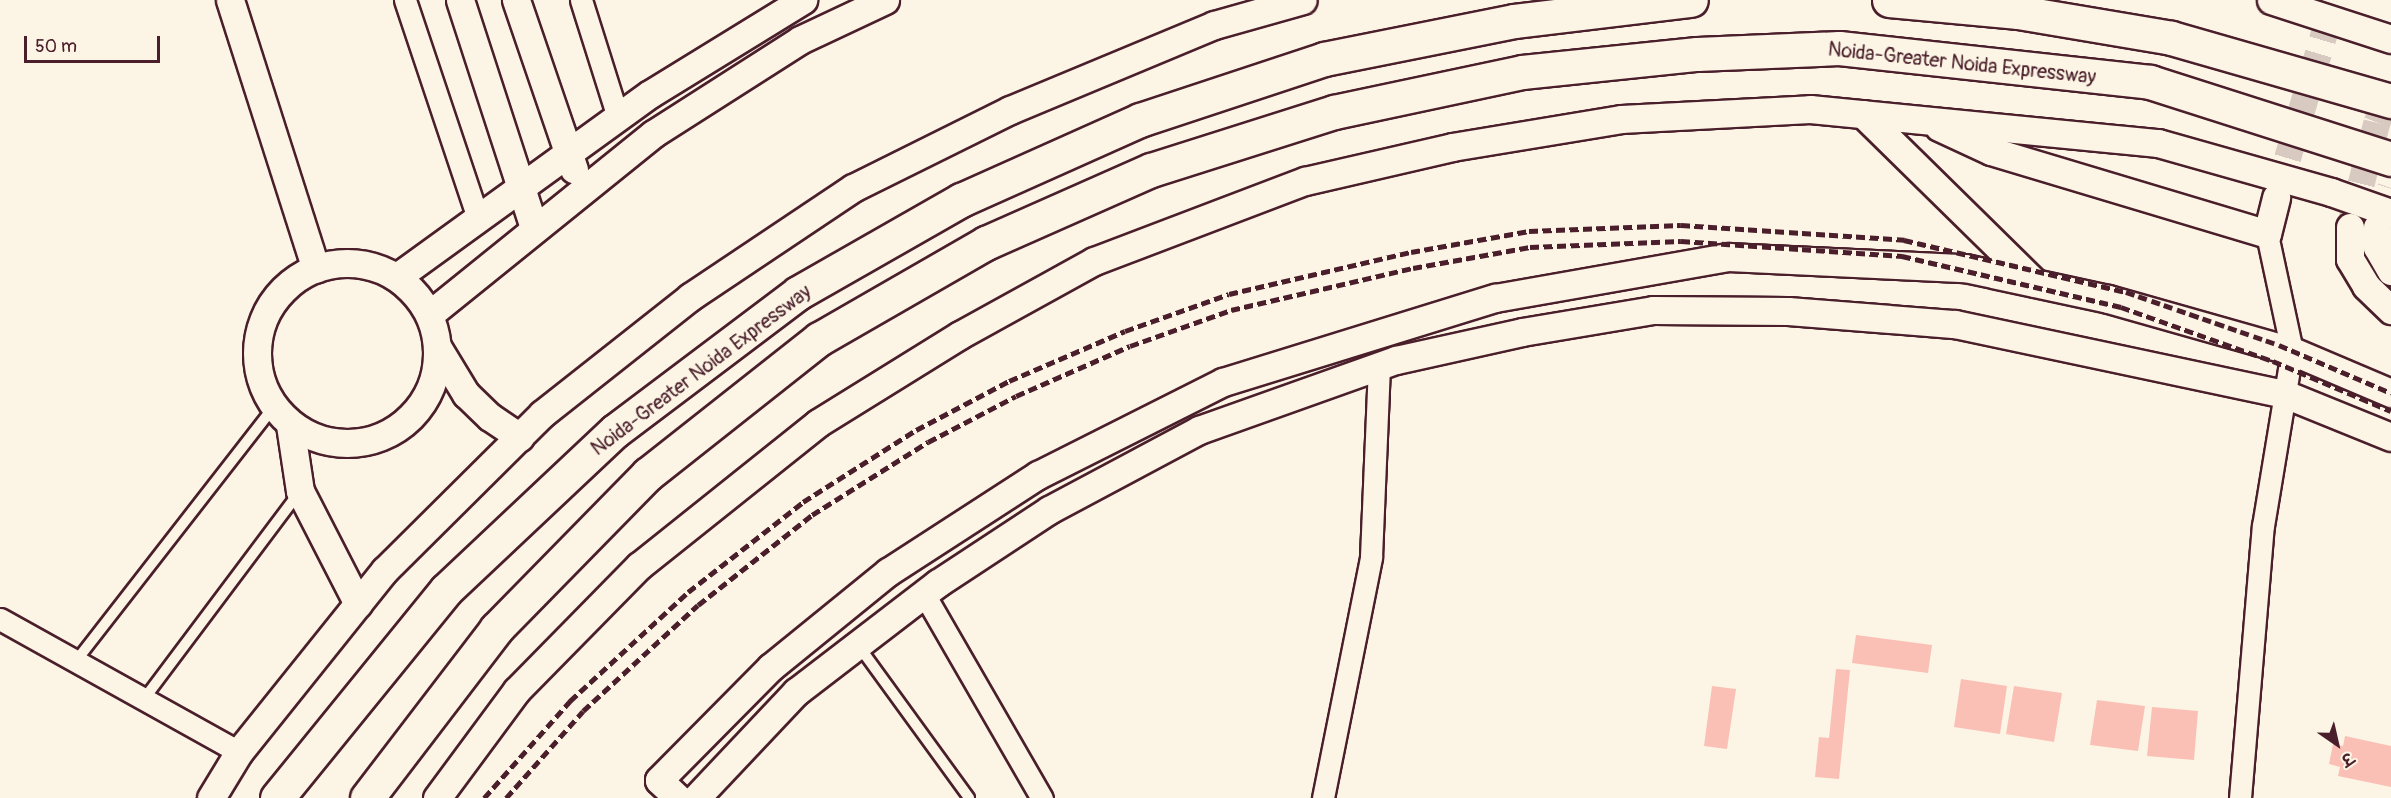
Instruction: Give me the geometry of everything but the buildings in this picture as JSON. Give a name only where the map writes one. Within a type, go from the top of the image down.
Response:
[{"type":"highway","name":"Noida-Greater Noida Expressway","points":[[277,798],[446,590],[615,431],[798,293],[961,200],[1140,120],[1324,58],[1514,21],[1691,0]]},
{"type":"highway","points":[[1889,0],[2018,12],[2171,38],[2391,101]]},
{"type":"highway","name":"Noida-Greater Noida Expressway","points":[[367,798],[496,629],[648,474],[819,339],[986,243],[1151,170],[1334,112],[1522,72],[1696,54],[1839,48],[2150,82],[2391,159]]},
{"type":"street","points":[[230,0],[316,269]]},
{"type":"street","points":[[405,0],[478,218]]},
{"type":"street","points":[[460,0],[534,228]]},
{"type":"street","points":[[516,0],[582,190]]},
{"type":"street","points":[[581,0],[618,117]]},
{"type":"street","points":[[397,277],[618,117],[803,0]]},
{"type":"street","points":[[430,314],[653,134],[800,40],[885,0]]},
{"type":"street","points":[[211,798],[239,752],[385,570],[520,437],[690,297],[853,188],[1010,110],[1214,25],[1303,0]]},
{"type":"street","points":[[2271,0],[2391,39]]},
{"type":"street","points":[[437,798],[517,690],[639,566],[818,423],[960,335],[1094,261],[1305,181],[1452,147],[1621,119],[1810,109],[2158,143],[2331,192],[2384,220],[2377,248],[2391,271]]},
{"type":"street","points":[[1863,114],[2035,283]]},
{"type":"street","points":[[1922,119],[1991,151],[2267,234]]},
{"type":"street","points":[[2240,798],[2263,526],[2292,351],[2267,234],[2276,197]]},
{"type":"street","points":[[2350,228],[2350,259],[2366,286],[2391,310]]},
{"type":"street","points":[[678,798],[659,780],[771,667],[888,572],[1038,475],[1223,382],[1495,298],[1728,257],[1965,268],[2108,299],[2292,351],[2391,393]]},
{"type":"street","points":[[358,604],[300,491],[282,416],[256,366],[258,331],[273,300],[298,276],[331,263],[365,263],[397,277],[416,293],[430,314],[438,348],[466,394],[490,417],[520,437]]},
{"type":"street","points":[[696,798],[796,692],[924,594],[1049,510],[1199,430],[1379,367],[1522,332],[1653,310],[1788,311],[1955,324],[2285,393],[2391,437]]},
{"type":"street","points":[[282,416],[321,441],[355,444],[389,434],[416,412],[422,402],[433,382],[438,348]]},
{"type":"street","points":[[1323,798],[1371,557],[1379,367]]},
{"type":"street","points":[[924,594],[1042,798]]},
{"type":"street","points":[[0,619],[239,752]]},
{"type":"lane","points":[[76,662],[282,416]]},
{"type":"lane","points":[[144,699],[300,491]]},
{"type":"lane","points":[[858,645],[969,798]]},
{"type":"tunnel","points":[[2276,197],[2334,0]]},
{"type":"tunnel","points":[[2351,223],[2377,122],[2391,85]]},
{"type":"tunnel","points":[[2377,227],[2391,187]]},
{"type":"railway","points":[[484,798],[570,701],[688,592],[803,502],[916,430],[1009,381],[1125,331],[1229,294],[1411,252],[1529,231],[1681,225],[1904,240],[2126,292],[2279,345],[2391,393]]},
{"type":"railway","points":[[506,798],[583,711],[698,605],[812,515],[928,442],[1016,396],[1130,346],[1231,310],[1413,268],[1530,247],[1681,241],[1902,256],[2121,307],[2273,361],[2391,411]]}]
